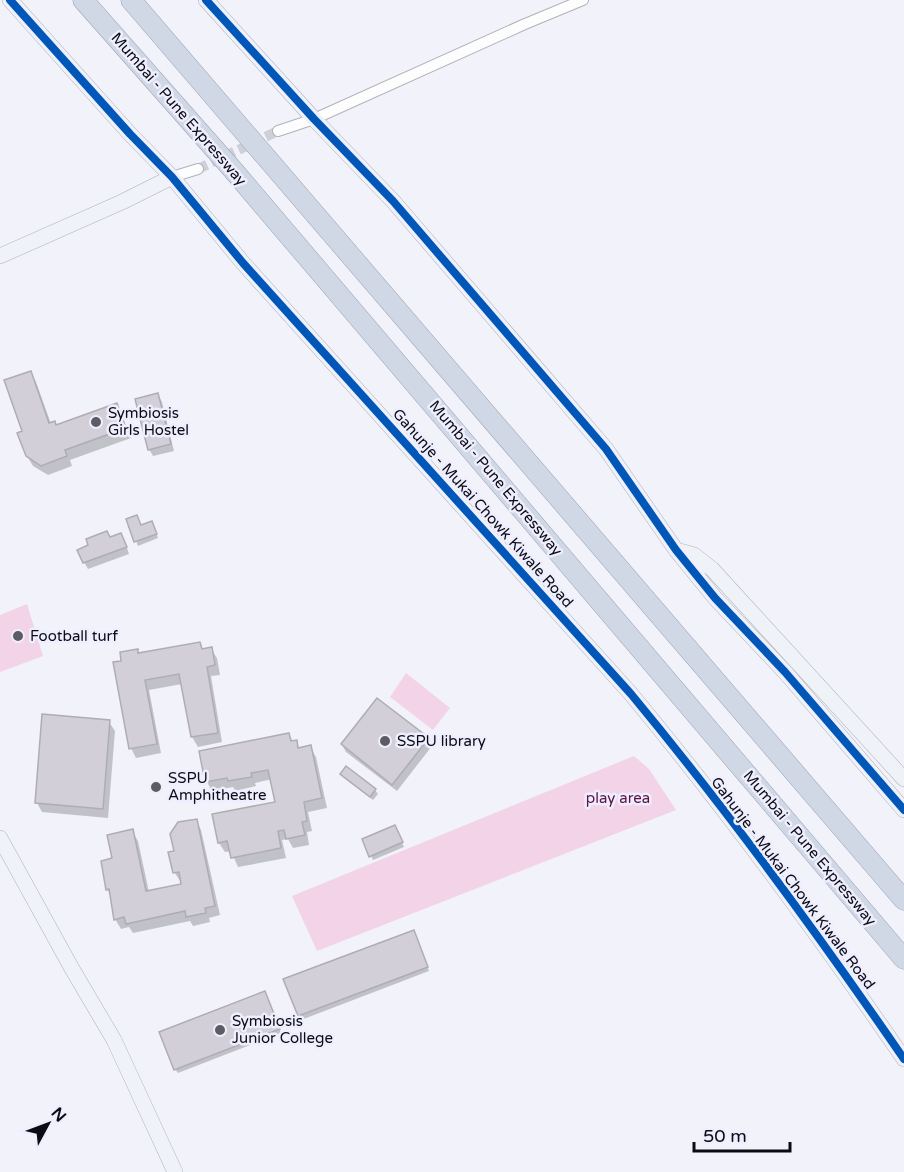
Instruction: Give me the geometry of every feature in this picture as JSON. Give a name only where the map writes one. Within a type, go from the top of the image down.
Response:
[{"type":"highway","name":"Mumbai - Pune Expressway","points":[[83,0],[248,188],[904,959]]},
{"type":"highway","points":[[131,0],[904,900]]},
{"type":"street","name":"Gahunje - Mukai Chowk Kiwale Road","points":[[10,0],[130,134],[172,177],[243,263],[631,694],[758,855],[904,1059]]},
{"type":"street","points":[[206,0],[393,201],[606,449],[676,550],[715,598],[784,672],[904,810]]},
{"type":"street","points":[[278,131],[314,118],[583,0]]},
{"type":"street","points":[[0,256],[122,202],[172,177],[198,169]]},
{"type":"street","points":[[676,550],[694,555],[712,569],[904,779]]},
{"type":"street","points":[[0,838],[114,1040],[175,1172]]},
{"type":"green space","name":"Football turf","points":[[27,604],[43,656],[0,672],[0,615]]},
{"type":"green space","points":[[406,673],[450,708],[433,730],[390,697]]},
{"type":"green space","name":"play area","points":[[634,756],[649,769],[676,810],[317,951],[292,896]]},
{"type":"building","points":[[31,371],[49,423],[55,421],[56,425],[117,403],[126,428],[65,450],[67,456],[41,466],[26,456],[17,433],[22,431],[4,380]]},
{"type":"building","points":[[158,393],[171,444],[148,450],[135,399]]},
{"type":"building","points":[[137,515],[141,525],[152,521],[157,534],[134,542],[126,519]]},
{"type":"building","points":[[107,531],[110,537],[121,533],[127,547],[83,563],[77,550],[88,545],[86,539]]},
{"type":"building","points":[[200,642],[202,649],[212,647],[215,665],[207,667],[218,733],[191,737],[179,674],[145,680],[157,744],[129,749],[113,662],[121,661],[120,652],[138,649],[138,653]]},
{"type":"building","name":"SSPU library","points":[[377,698],[429,738],[392,785],[341,744]]},
{"type":"building","points":[[42,714],[110,720],[103,809],[35,803]]},
{"type":"building","points":[[289,733],[291,741],[297,740],[298,748],[311,745],[322,798],[304,802],[307,821],[302,822],[305,835],[286,839],[284,830],[278,831],[281,848],[231,858],[227,841],[218,843],[212,814],[275,802],[268,770],[251,773],[252,777],[205,782],[199,751]]},
{"type":"building","points":[[346,766],[376,789],[370,797],[340,774]]},
{"type":"building","points":[[197,819],[215,906],[205,908],[206,913],[186,917],[185,911],[126,924],[124,917],[114,920],[101,861],[112,858],[107,835],[133,829],[146,891],[181,884],[179,872],[173,873],[168,852],[174,851],[170,834],[178,822]]},
{"type":"building","points":[[395,825],[403,842],[369,857],[362,839]]},
{"type":"building","points":[[414,930],[428,967],[298,1016],[283,979]]},
{"type":"building","name":"Symbiosis Junior College","points":[[265,991],[280,1029],[174,1070],[159,1032]]},
{"type":"tunnel","points":[[198,169],[278,131]]},
{"type":"cycle path","points":[[10,0],[130,134],[172,177],[243,263],[631,694],[772,873],[904,1059]]},
{"type":"cycle path","points":[[206,0],[314,119],[393,201],[606,449],[676,550],[715,598],[785,672],[904,810]]},
{"type":"place","name":"Symbiosis Girls Hostel","points":[[96,422]]},
{"type":"place","name":"Football turf","points":[[18,636]]},
{"type":"place","name":"SSPU library","points":[[385,741]]},
{"type":"place","name":"SSPU Amphitheatre","points":[[156,787]]},
{"type":"place","name":"Symbiosis Junior College","points":[[220,1030]]}]
